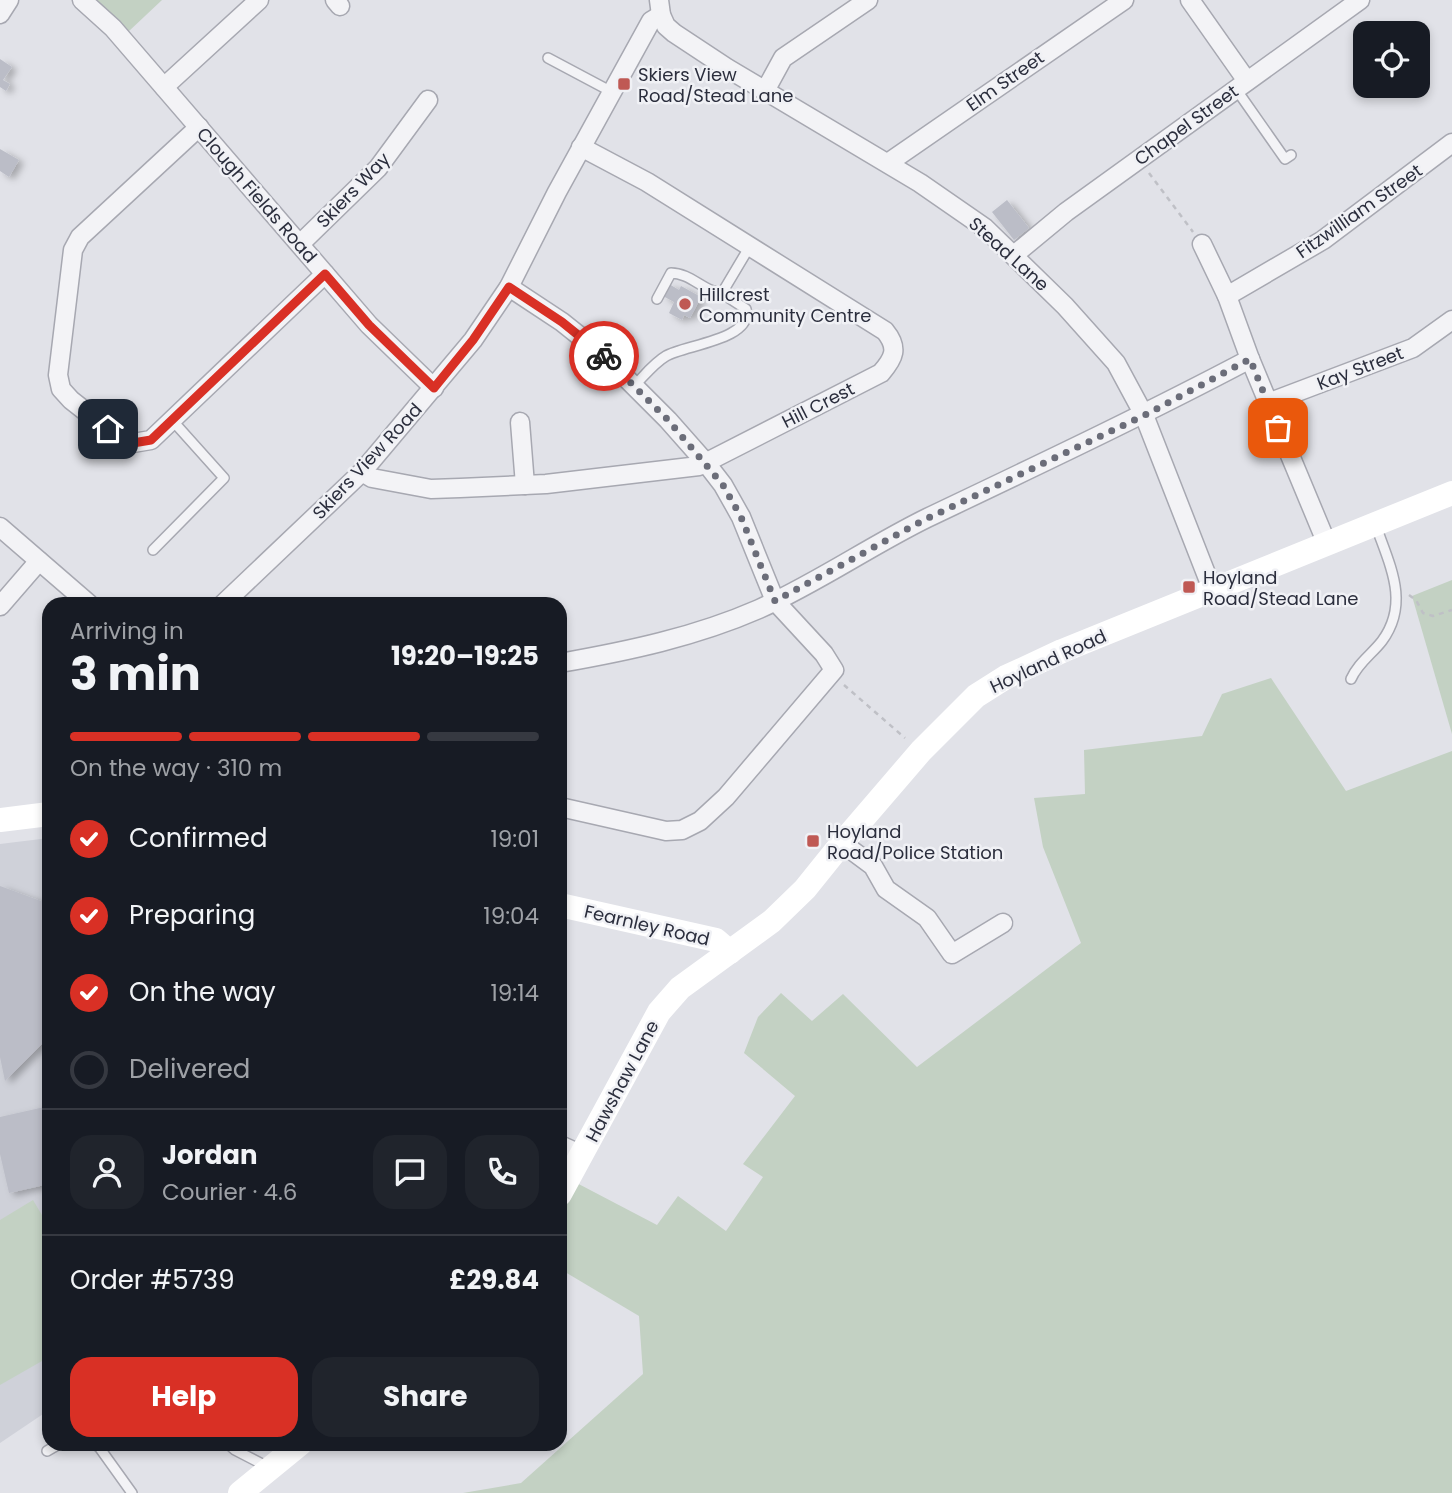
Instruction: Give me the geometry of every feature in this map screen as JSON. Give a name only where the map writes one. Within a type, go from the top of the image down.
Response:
[{"type":"main road","name":"Hoyland Road","points":[[730,952],[772,921],[805,889],[921,751],[976,696],[1006,677],[1212,589],[1452,493]]},
{"type":"main road","points":[[0,820],[42,815]]},
{"type":"main road","name":"Fearnley Road","points":[[567,907],[716,940],[730,952]]},
{"type":"main road","name":"Hawshaw Lane","points":[[571,1150],[659,1012],[680,988],[730,952]]},
{"type":"main road","points":[[240,1493],[291,1451]]},
{"type":"street","points":[[0,14],[9,0]]},
{"type":"street","name":"Clough Fields Road","points":[[82,0],[113,28],[369,325],[434,388]]},
{"type":"street","points":[[164,87],[259,0]]},
{"type":"street","points":[[765,91],[783,58],[868,0]]},
{"type":"street","name":"Elm Street","points":[[888,163],[1124,0]]},
{"type":"street","points":[[1190,0],[1241,85]]},
{"type":"street","name":"Chapel Street","points":[[1014,255],[1066,212],[1360,0]]},
{"type":"street","name":"Stead Lane","points":[[660,8],[666,26],[683,40],[888,163],[985,228],[1065,306],[1116,363],[1144,415],[1212,589]]},
{"type":"street","name":"Skiers View Road","points":[[230,597],[362,472],[473,340],[509,287],[581,147],[660,8]]},
{"type":"street","name":"Skiers Way","points":[[300,244],[378,168],[429,100]]},
{"type":"street","points":[[199,127],[80,237],[73,250],[58,375],[61,389],[127,444],[151,440],[325,274]]},
{"type":"street","name":"Fitzwilliam Street","points":[[1227,296],[1323,240],[1452,143]]},
{"type":"street","name":"Hill Crest","points":[[362,472],[372,478],[431,489],[525,485],[699,466],[881,373],[892,360],[894,348],[885,331],[648,183],[581,147]]},
{"type":"street","points":[[1202,244],[1227,296],[1250,359],[1327,544]]},
{"type":"street","points":[[509,287],[562,322],[592,346],[634,386],[706,463],[723,485],[741,517],[775,601],[831,662],[834,670],[726,797],[699,821],[682,830],[666,831],[567,809]]},
{"type":"street","name":"Kay Street","points":[[1268,403],[1413,348],[1452,320]]},
{"type":"street","points":[[567,662],[640,648],[698,632],[775,601],[924,520],[1144,415],[1250,359]]},
{"type":"street","points":[[520,422],[525,485]]},
{"type":"street","points":[[0,527],[81,597]]},
{"type":"street","points":[[0,606],[39,561]]},
{"type":"street","points":[[842,843],[873,866],[886,889],[927,918],[952,954],[1003,923]]},
{"type":"lane","points":[[548,58],[612,92]]},
{"type":"lane","points":[[1241,85],[1285,159],[1291,155]]},
{"type":"lane","points":[[634,386],[665,356],[706,344],[739,328],[748,316],[746,309],[729,298],[725,288],[750,246]]},
{"type":"lane","points":[[657,299],[671,273],[679,273],[716,293],[726,293]]},
{"type":"lane","points":[[153,550],[224,478],[172,420]]},
{"type":"lane","points":[[1351,679],[1355,668],[1380,644],[1391,628],[1397,587],[1376,524]]},
{"type":"lane","points":[[102,1451],[132,1493]]},
{"type":"lane","points":[[237,1451],[270,1468]]},
{"type":"path","points":[[1143,164],[1202,244]]},
{"type":"path","points":[[1397,587],[1416,600],[1423,613],[1433,616],[1452,610]]},
{"type":"path","points":[[831,674],[921,751]]},
{"type":"shaded area","points":[[42,839],[42,1415],[0,1443],[0,844]]},
{"type":"green space","points":[[97,0],[162,0],[128,32]]},
{"type":"green space","points":[[1452,580],[1452,734],[1412,596]]},
{"type":"green space","points":[[1271,678],[1346,791],[1452,751],[1452,1493],[463,1493],[521,1483],[557,1451],[567,1451],[567,1442],[643,1374],[639,1316],[567,1273],[567,1187],[571,1180],[657,1225],[678,1196],[726,1231],[763,1177],[743,1164],[795,1096],[744,1053],[758,1017],[781,993],[812,1021],[843,994],[917,1067],[1081,943],[1043,847],[1034,798],[1085,794],[1084,750],[1202,736],[1222,694]]},
{"type":"green space","points":[[33,1200],[42,1215],[42,1361],[0,1385],[0,1220]]},
{"type":"building","points":[[0,59],[12,67],[3,80],[10,84],[6,91],[0,87]]},
{"type":"building","points":[[0,149],[19,160],[9,177],[0,171]]},
{"type":"building","points":[[1007,200],[1029,228],[1014,240],[992,212]]},
{"type":"building","points":[[669,284],[679,290],[681,286],[701,297],[690,318],[684,315],[682,320],[669,313],[674,302],[663,296]]},
{"type":"building","points":[[0,886],[42,901],[42,1044],[5,1081],[0,1057]]},
{"type":"building","points":[[42,1108],[42,1186],[9,1193],[0,1154],[0,1117]]},
{"type":"way so far","points":[[604,356],[668,420],[723,485],[741,517],[775,601],[924,520],[1145,415],[1250,359],[1278,428]]},
{"type":"place","name":"Skiers View Road/Stead Lane","points":[[624,84]]},
{"type":"place","name":"Hillcrest Community Centre","points":[[685,304]]},
{"type":"place","name":"Hoyland Road/Stead Lane","points":[[1189,587]]},
{"type":"place","name":"Hoyland Road/Police Station","points":[[813,841]]},
{"type":"route","points":[[108,429],[127,444],[151,440],[325,274],[369,325],[434,388],[473,340],[509,287],[562,322],[604,356]]}]
